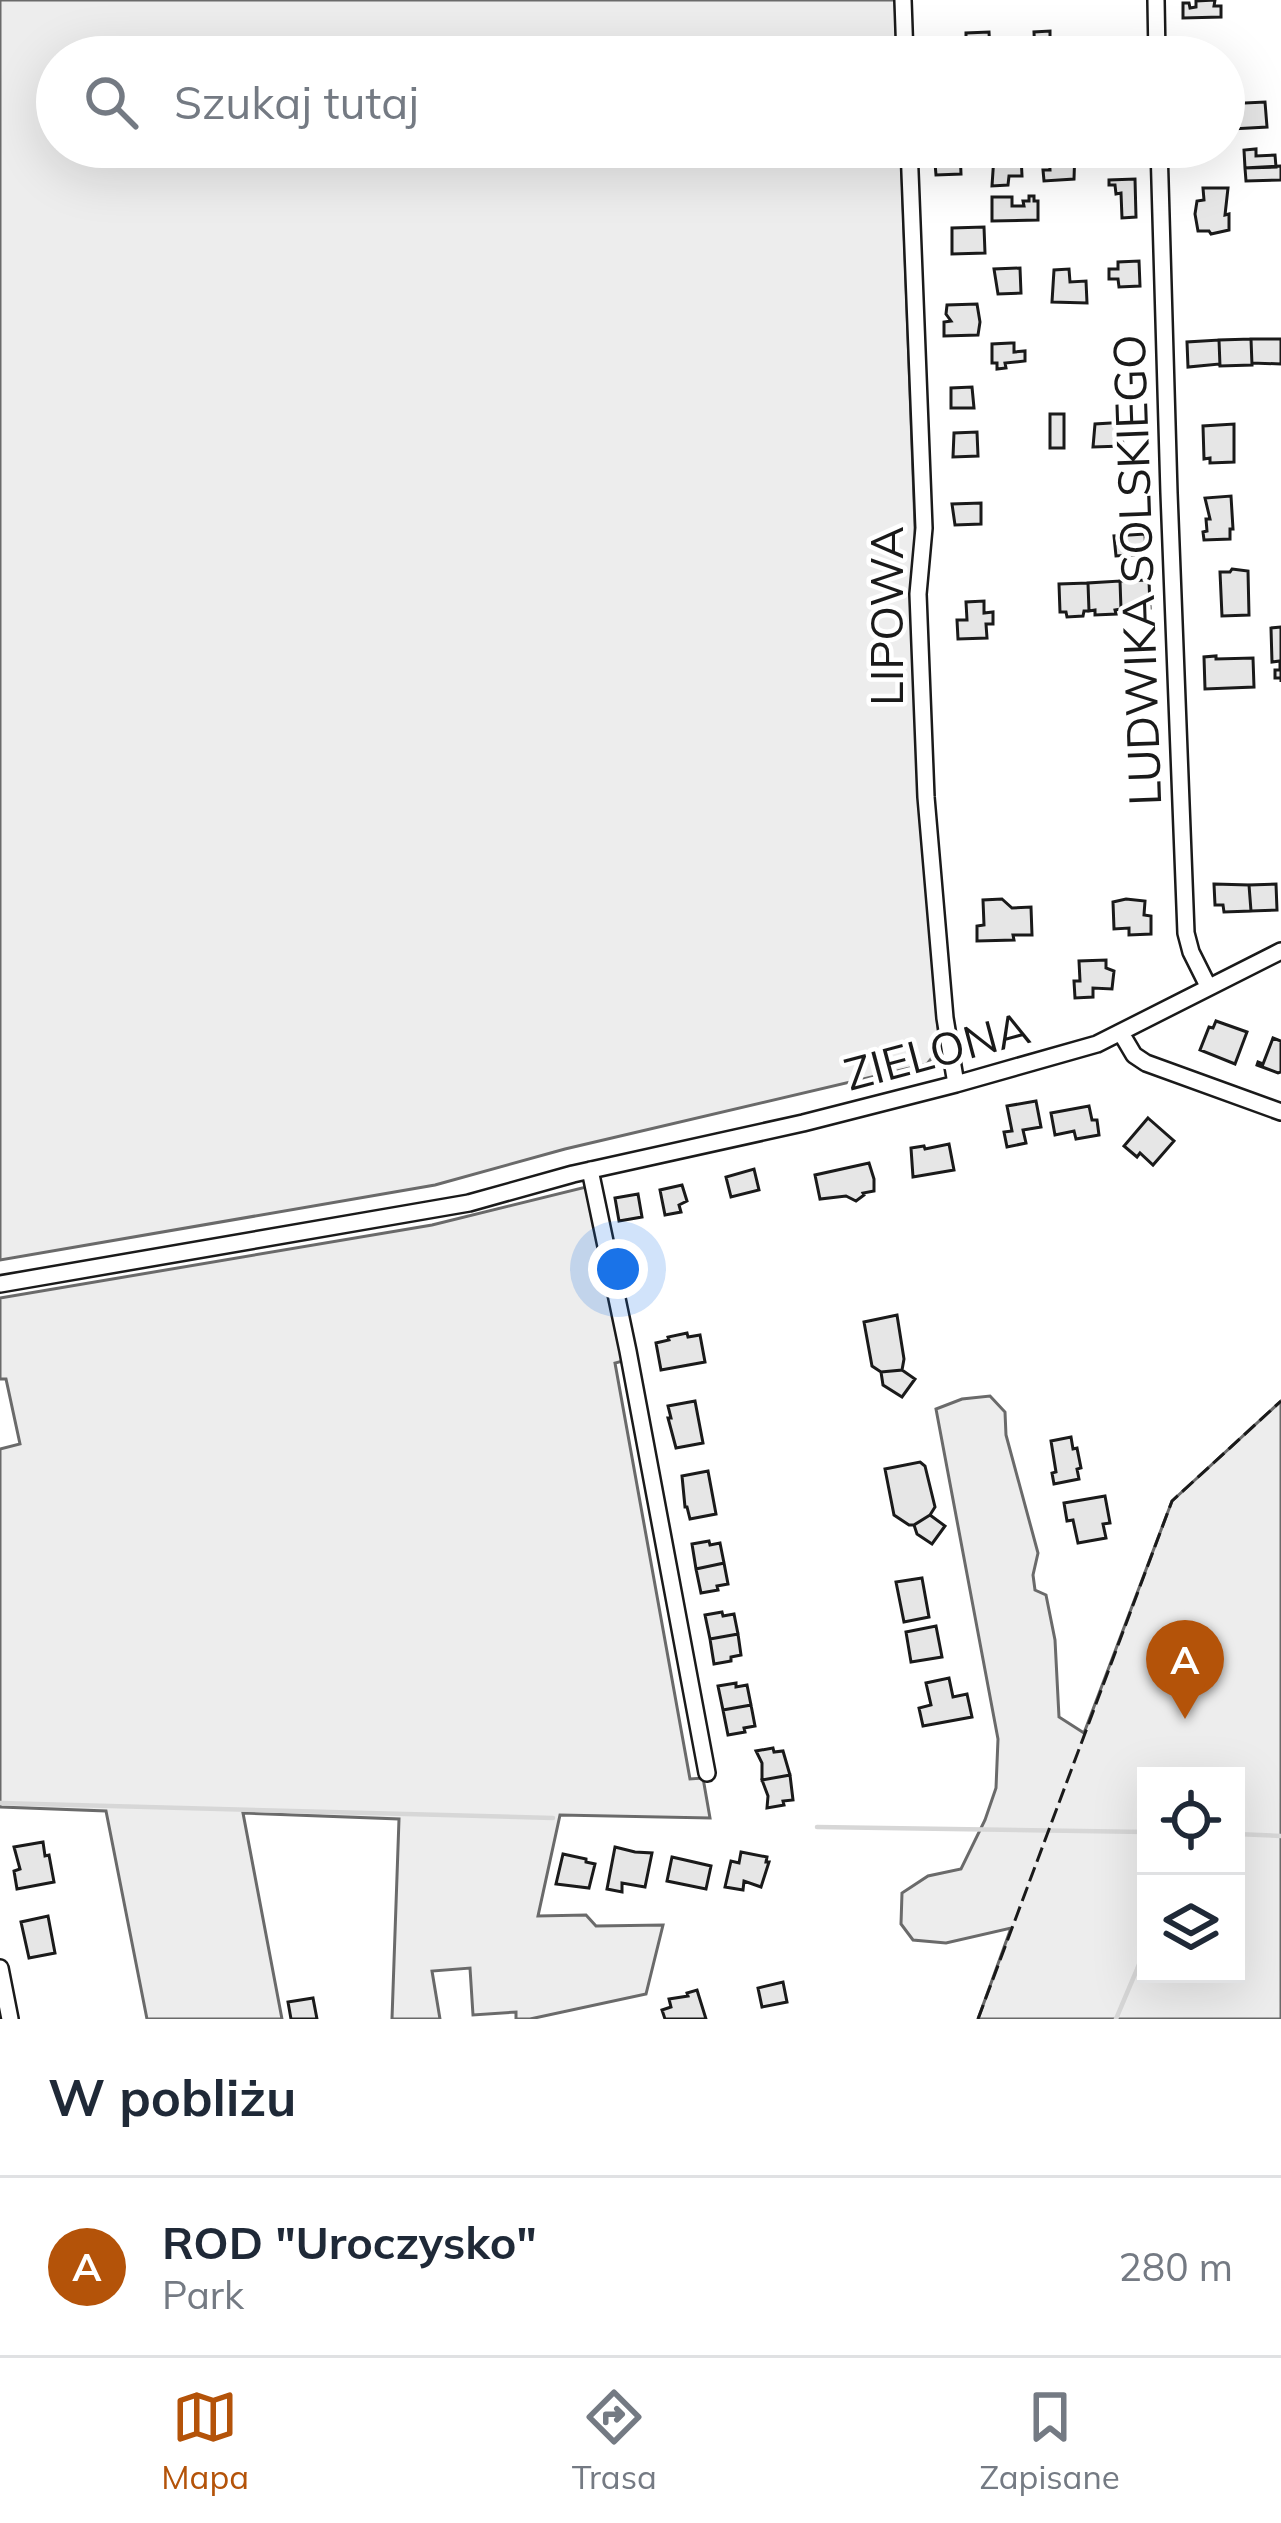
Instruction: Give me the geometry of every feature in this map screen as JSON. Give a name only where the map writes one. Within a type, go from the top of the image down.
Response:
[{"type":"street","points":[[903,0],[904,36]]},
{"type":"street","points":[[1156,0],[1157,36]]},
{"type":"street","name":"LIPOWA","points":[[910,168],[924,528],[918,594],[926,797],[945,1018],[956,1084]]},
{"type":"street","name":"LUDWIKA SOLSKIEGO","points":[[1161,168],[1186,933],[1208,986]]},
{"type":"street","name":"ZIELONA","points":[[0,1284],[431,1210],[956,1084],[1070,1053],[1121,1033],[1281,951]]},
{"type":"street","points":[[1121,1033],[1133,1055],[1146,1063],[1281,1112]]},
{"type":"street","points":[[590,1170],[707,1773]]},
{"type":"street","points":[[0,1969],[10,2019]]},
{"type":"shaded area","points":[[0,0],[895,0],[896,36],[36,36],[36,168],[902,168],[939,1049],[927,1064],[565,1149],[435,1185],[0,1260]]},
{"type":"shaded area","points":[[590,1186],[623,1361],[615,1363],[690,1779],[703,1778],[710,1818],[560,1815],[538,1916],[586,1915],[596,1926],[663,1925],[646,1994],[530,2019],[516,2019],[516,2012],[473,2015],[470,1968],[432,1971],[440,2019],[392,2019],[399,1819],[243,1813],[282,2019],[147,2019],[106,1811],[0,1807],[0,1449],[20,1444],[6,1379],[0,1379],[0,1298],[432,1225]]},
{"type":"shaded area","points":[[990,1396],[1005,1412],[1006,1435],[1038,1553],[1035,1590],[1046,1595],[1055,1640],[1059,1717],[1084,1733],[1172,1501],[1281,1401],[1281,2019],[978,2019],[1011,1928],[946,1943],[913,1940],[901,1924],[902,1893],[928,1876],[961,1869],[996,1788],[998,1739],[936,1409],[962,1399]]},
{"type":"building","points":[[1215,0],[1214,6],[1221,6],[1221,17],[1183,18],[1183,3],[1190,8],[1196,7],[1196,1]]},
{"type":"building","points":[[1265,102],[1267,127],[1245,128],[1245,103]]},
{"type":"building","points":[[1256,149],[1256,156],[1275,155],[1276,167],[1245,168],[1245,150]]},
{"type":"building","points":[[1281,166],[1281,180],[1246,181],[1245,168]]},
{"type":"building","points":[[935,168],[961,168],[961,174],[936,175]]},
{"type":"building","points":[[993,168],[1022,168],[1022,176],[1009,176],[1008,185],[992,186]]},
{"type":"building","points":[[1074,168],[1074,179],[1044,181],[1043,170]]},
{"type":"building","points":[[1135,179],[1136,217],[1122,218],[1121,193],[1116,194],[1109,180]]},
{"type":"building","points":[[1203,188],[1228,188],[1225,215],[1229,214],[1229,230],[1198,231],[1195,214],[1197,201],[1204,200]]},
{"type":"building","points":[[1029,196],[1038,201],[1038,220],[992,221],[992,197],[1012,197],[1012,206],[1024,206]]},
{"type":"building","points":[[984,227],[985,253],[952,254],[952,228]]},
{"type":"building","points":[[1139,261],[1140,286],[1119,287],[1118,279],[1109,279],[1109,269],[1118,269],[1118,262]]},
{"type":"building","points":[[1020,268],[1021,293],[998,294],[994,269]]},
{"type":"building","points":[[1069,269],[1070,282],[1086,281],[1087,303],[1052,302],[1054,270]]},
{"type":"building","points":[[977,304],[978,335],[944,336],[944,322],[951,321],[947,305]]},
{"type":"building","points":[[1251,339],[1281,339],[1281,364],[1252,365]]},
{"type":"building","points":[[1251,339],[1252,365],[1220,366],[1219,340]]},
{"type":"building","points":[[1219,340],[1220,366],[1188,367],[1187,342]]},
{"type":"building","points":[[1014,343],[1014,352],[1025,351],[1025,361],[997,369],[997,363],[992,363],[992,344]]},
{"type":"building","points":[[972,387],[974,408],[951,408],[951,388]]},
{"type":"building","points":[[1050,414],[1064,414],[1064,448],[1050,448]]},
{"type":"building","points":[[1127,422],[1123,446],[1093,447],[1095,424]]},
{"type":"building","points":[[1234,424],[1234,462],[1204,459],[1203,426]]},
{"type":"building","points":[[977,432],[978,456],[953,457],[954,433]]},
{"type":"building","points":[[1231,496],[1230,539],[1204,540],[1206,519],[1210,519],[1205,498]]},
{"type":"building","points":[[981,503],[981,524],[955,525],[952,504]]},
{"type":"building","points":[[1145,534],[1146,554],[1116,556],[1114,536]]},
{"type":"building","points":[[1248,571],[1249,615],[1222,616],[1220,572]]},
{"type":"building","points":[[1149,580],[1150,608],[1127,614],[1127,609],[1121,609],[1120,581]]},
{"type":"building","points":[[1120,581],[1121,609],[1116,614],[1089,611],[1088,583]]},
{"type":"building","points":[[1088,583],[1089,611],[1067,617],[1060,612],[1059,584]]},
{"type":"building","points":[[984,601],[984,613],[993,612],[993,624],[986,624],[987,638],[958,639],[957,620],[967,620],[966,602]]},
{"type":"building","points":[[1281,627],[1281,678],[1275,678],[1280,661],[1272,662],[1271,628]]},
{"type":"building","points":[[1204,657],[1253,658],[1254,687],[1205,689]]},
{"type":"building","points":[[1214,884],[1249,885],[1251,911],[1224,912],[1223,905],[1215,905]]},
{"type":"building","points":[[1276,884],[1277,910],[1251,911],[1249,885]]},
{"type":"building","points":[[1002,899],[1012,908],[1031,907],[1032,935],[977,941],[977,926],[984,925],[983,900]]},
{"type":"building","points":[[1145,901],[1151,934],[1129,935],[1129,928],[1114,929],[1113,902]]},
{"type":"building","points":[[1106,960],[1106,968],[1114,971],[1112,989],[1093,988],[1093,997],[1075,998],[1079,961]]},
{"type":"building","points":[[1216,1021],[1247,1032],[1235,1064],[1200,1050]]},
{"type":"building","points":[[1273,1038],[1281,1041],[1278,1073],[1257,1065],[1263,1064]]},
{"type":"building","points":[[1036,1101],[1041,1127],[1023,1130],[1026,1143],[1007,1147],[1004,1132],[1012,1131],[1007,1106]]},
{"type":"building","points":[[1089,1106],[1099,1135],[1076,1139],[1074,1131],[1055,1135],[1051,1113]]},
{"type":"building","points":[[1148,1118],[1174,1141],[1153,1165],[1124,1146]]},
{"type":"building","points":[[949,1144],[954,1170],[913,1177],[911,1148]]},
{"type":"building","points":[[869,1163],[874,1191],[856,1201],[846,1196],[820,1199],[815,1175]]},
{"type":"building","points":[[754,1169],[759,1190],[731,1197],[726,1177]]},
{"type":"building","points":[[682,1185],[687,1201],[679,1205],[681,1212],[665,1215],[660,1190]]},
{"type":"building","points":[[638,1194],[642,1217],[619,1221],[615,1198]]},
{"type":"building","points":[[897,1315],[902,1370],[881,1372],[872,1366],[864,1322]]},
{"type":"building","points":[[687,1333],[688,1337],[700,1335],[705,1362],[661,1370],[656,1343]]},
{"type":"building","points":[[902,1370],[915,1379],[902,1397],[883,1385],[881,1372]]},
{"type":"building","points":[[695,1401],[703,1443],[676,1448],[668,1406]]},
{"type":"building","points":[[1071,1437],[1081,1468],[1077,1469],[1079,1479],[1054,1484],[1051,1441]]},
{"type":"building","points":[[920,1462],[935,1507],[930,1515],[909,1525],[894,1515],[885,1469]]},
{"type":"building","points":[[708,1471],[716,1514],[690,1519],[682,1476]]},
{"type":"building","points":[[1105,1496],[1110,1523],[1103,1524],[1106,1538],[1078,1543],[1064,1503]]},
{"type":"building","points":[[930,1515],[945,1526],[932,1544],[917,1534],[914,1525]]},
{"type":"building","points":[[709,1541],[710,1545],[720,1543],[724,1563],[696,1569],[692,1544]]},
{"type":"building","points":[[724,1563],[728,1584],[701,1593],[696,1569]]},
{"type":"building","points":[[922,1578],[929,1617],[904,1622],[896,1582]]},
{"type":"building","points":[[722,1612],[723,1616],[734,1614],[738,1634],[710,1639],[705,1615]]},
{"type":"building","points":[[936,1626],[942,1657],[911,1662],[906,1632]]},
{"type":"building","points":[[738,1634],[741,1655],[714,1664],[710,1639]]},
{"type":"building","points":[[949,1678],[953,1697],[967,1694],[972,1717],[923,1726],[919,1708],[931,1705],[926,1683]]},
{"type":"building","points":[[736,1683],[736,1687],[747,1685],[751,1705],[723,1710],[718,1686]]},
{"type":"building","points":[[751,1705],[755,1726],[728,1735],[723,1710]]},
{"type":"building","points":[[756,1751],[783,1751],[790,1775],[762,1780]]},
{"type":"building","points":[[790,1775],[793,1800],[767,1808],[762,1780]]},
{"type":"building","points":[[43,1842],[54,1882],[17,1889],[14,1871],[20,1869],[14,1847]]},
{"type":"building","points":[[615,1847],[652,1853],[645,1887],[622,1883],[622,1892],[607,1889]]},
{"type":"building","points":[[741,1852],[767,1857],[761,1887],[744,1881],[743,1890],[725,1887],[731,1861],[739,1863]]},
{"type":"building","points":[[563,1854],[595,1864],[589,1888],[556,1884]]},
{"type":"building","points":[[672,1857],[711,1866],[706,1889],[667,1881]]},
{"type":"building","points":[[48,1916],[55,1953],[29,1958],[21,1922]]},
{"type":"building","points":[[783,1982],[787,2002],[762,2007],[758,1988]]},
{"type":"building","points":[[697,1990],[706,2019],[665,2019],[662,2010],[671,2007],[669,1999]]},
{"type":"building","points":[[313,1998],[317,2019],[291,2019],[288,2002]]},
{"type":"waterway","points":[[0,1803],[553,1818]]},
{"type":"waterway","points":[[817,1827],[1137,1832]]},
{"type":"waterway","points":[[1245,1834],[1281,1836]]},
{"type":"waterway","points":[[1116,2019],[1137,1969]]},
{"type":"fence","points":[[978,2019],[1172,1501],[1281,1401]]},
{"type":"place","name":"ROD \"Uroczysko\"","points":[[1185,1719]]}]
